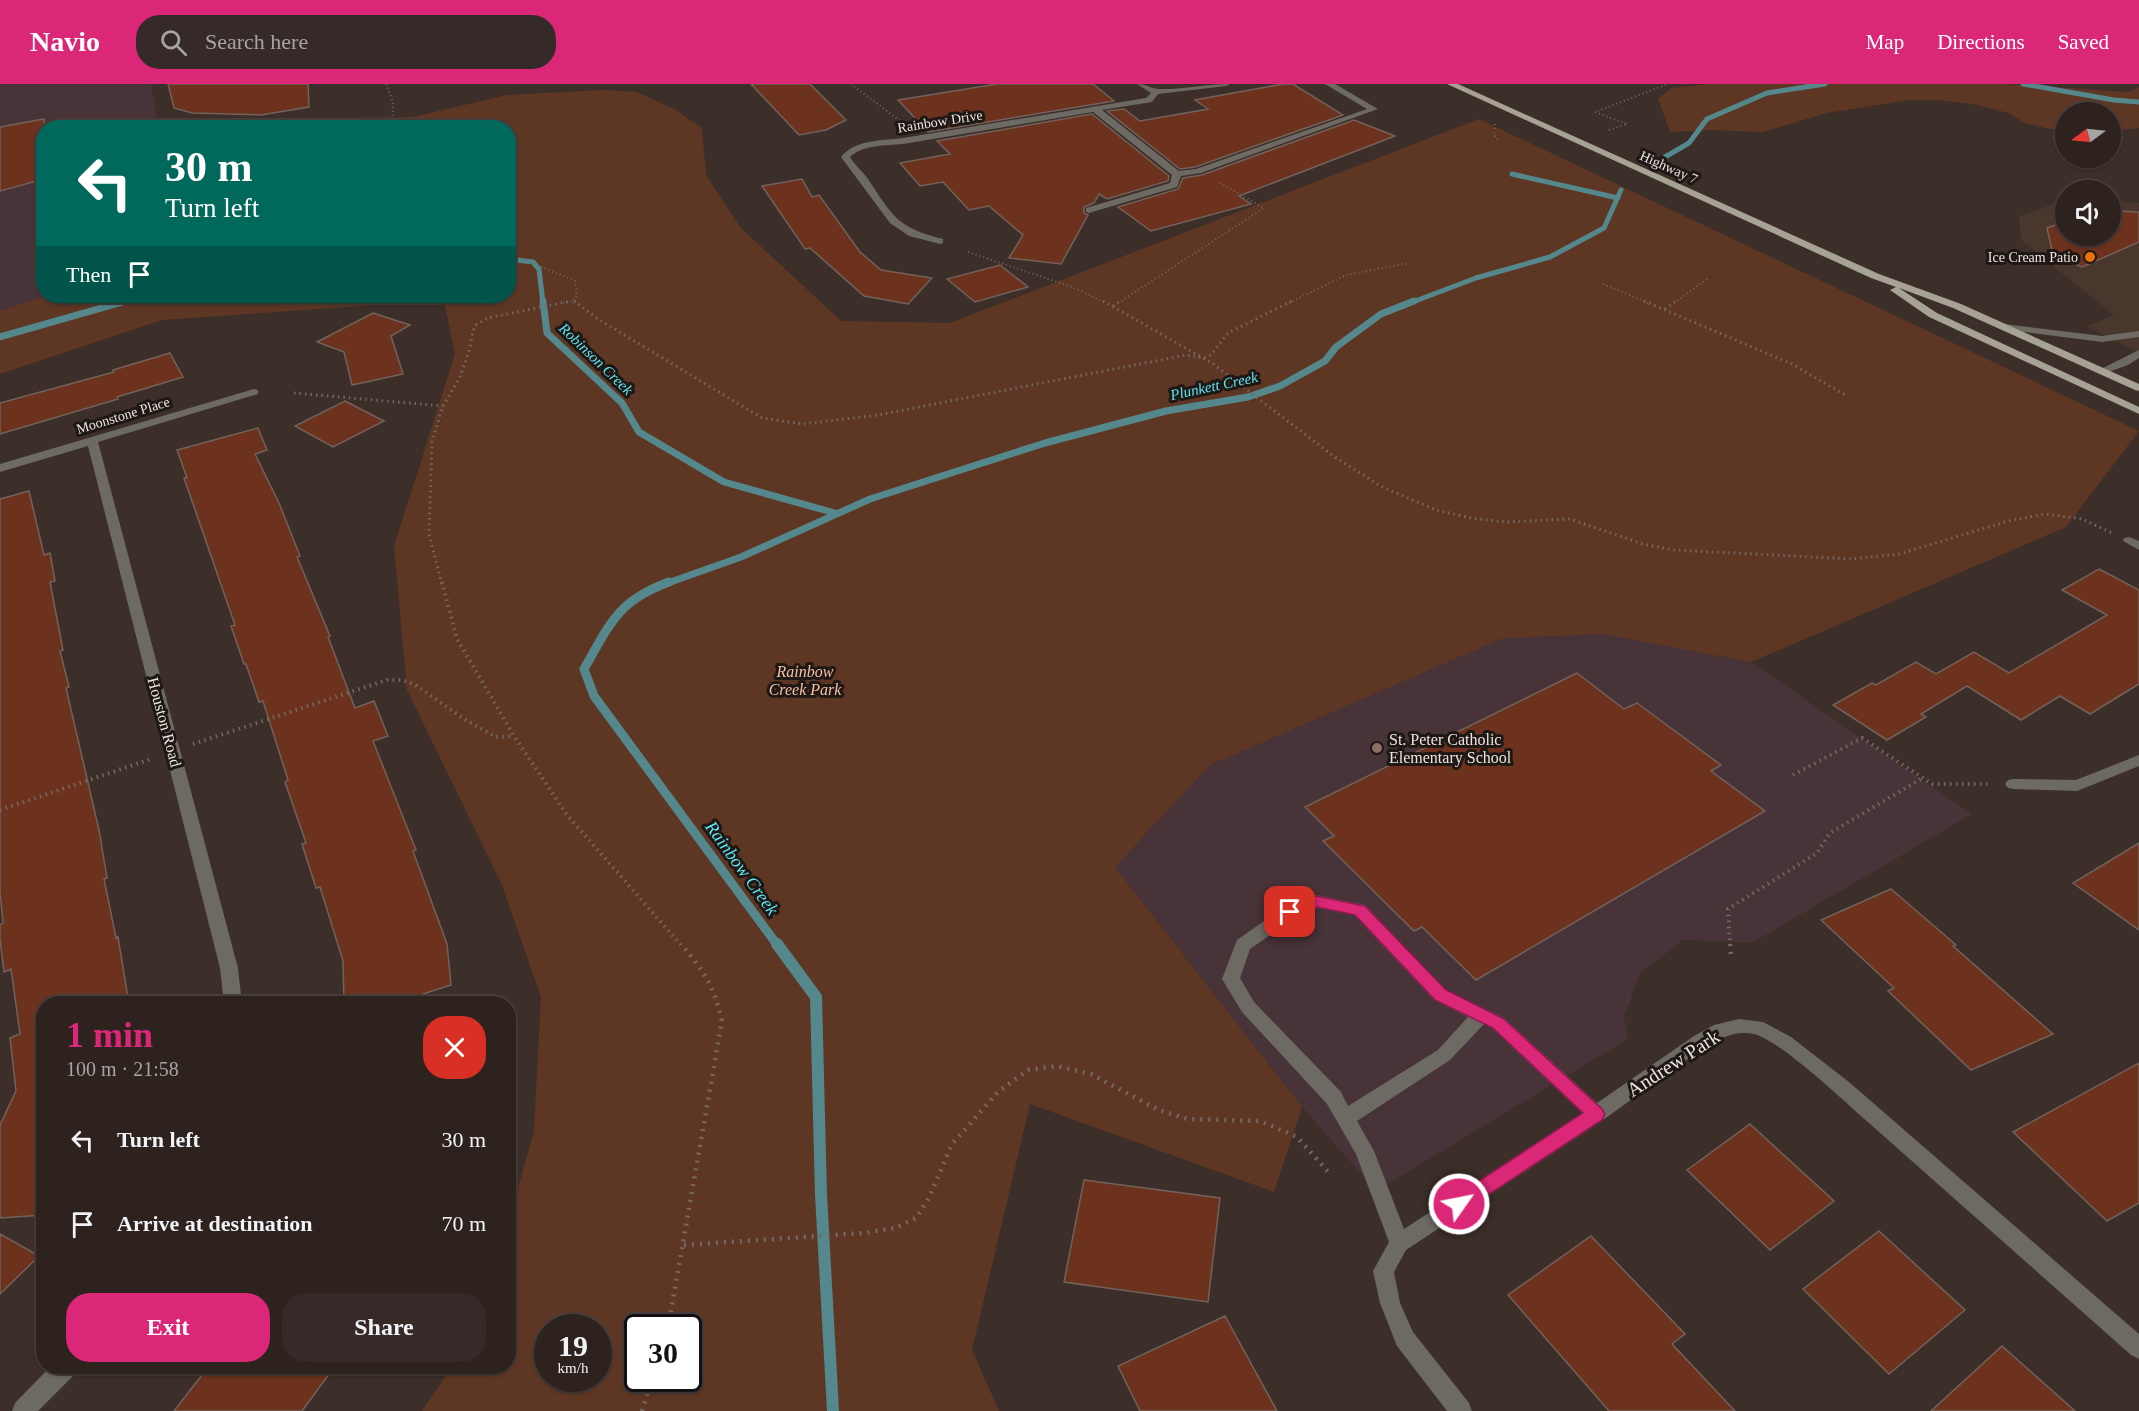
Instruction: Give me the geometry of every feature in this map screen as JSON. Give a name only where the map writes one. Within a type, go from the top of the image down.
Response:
[{"type":"main road","name":"Highway 7","points":[[1451,84],[1875,276],[1957,306],[2139,388]]},
{"type":"main road","name":"Highway 7","points":[[1875,276],[1933,315],[2139,411]]},
{"type":"main road","points":[[2039,364],[2103,371]]},
{"type":"street","points":[[1141,84],[1156,92]]},
{"type":"street","name":"Rainbow Drive","points":[[940,241],[921,239],[900,229],[875,198],[856,169],[844,157],[855,147],[1149,100],[1156,92],[1226,84]]},
{"type":"street","points":[[1095,109],[1177,174],[1198,171],[1374,109],[1329,84]]},
{"type":"street","points":[[1089,210],[1174,185],[1177,174]]},
{"type":"street","points":[[2004,327],[2102,339],[2139,334]]},
{"type":"street","points":[[2103,371],[2124,363],[2139,353]]},
{"type":"street","name":"Moonstone Place","points":[[0,468],[254,392]]},
{"type":"street","name":"Houston Road","points":[[92,440],[229,968],[232,996]]},
{"type":"street","points":[[2013,784],[2077,786],[2139,760]]},
{"type":"street","points":[[1399,1243],[1364,1151],[1334,1098],[1248,1007],[1231,979],[1243,945],[1290,912],[1316,901],[1359,910],[1440,995],[1498,1023],[1596,1114]]},
{"type":"street","points":[[1345,1118],[1444,1055],[1481,1015]]},
{"type":"street","name":"Andrew Park","points":[[1461,1411],[1405,1340],[1390,1303],[1383,1271],[1399,1243],[1710,1036],[1720,1030],[1739,1026],[1757,1027],[1785,1042],[1842,1088],[2139,1348]]},
{"type":"street","points":[[23,1411],[59,1374]]},
{"type":"path","points":[[386,84],[393,102],[392,120]]},
{"type":"path","points":[[850,84],[903,123]]},
{"type":"path","points":[[1609,130],[1627,124],[1595,112],[1668,84]]},
{"type":"path","points":[[1495,124],[1494,135],[1498,140]]},
{"type":"path","points":[[1113,306],[1264,208],[1198,171]]},
{"type":"path","points":[[968,252],[1072,287],[1113,306],[1212,363],[1332,455],[1380,486],[1416,503],[1471,518],[1506,522],[1570,519],[1642,544],[1674,550],[1852,559],[1899,554],[2012,520],[2046,514],[2082,519],[2134,543]]},
{"type":"path","points":[[516,256],[575,281],[577,295],[573,301],[488,318],[476,325],[459,380],[443,406],[432,442],[429,534],[457,639],[514,736],[567,816],[697,963],[714,989],[722,1021],[671,1314]]},
{"type":"path","points":[[573,301],[598,319],[762,418],[803,424],[830,423],[1116,367],[1185,356],[1204,358],[1211,355],[1228,333],[1346,275],[1409,263]]},
{"type":"path","points":[[1664,310],[1708,278]]},
{"type":"path","points":[[1603,284],[1792,364],[1845,395]]},
{"type":"path","points":[[294,393],[443,406]]},
{"type":"path","points":[[194,744],[387,680],[402,680],[414,684],[464,719],[496,737],[514,736]]},
{"type":"path","points":[[1793,775],[1862,738],[1921,779],[1932,784],[2013,784]]},
{"type":"path","points":[[0,810],[151,759]]},
{"type":"path","points":[[1731,956],[1728,909],[1817,854],[1830,833],[1921,779]]},
{"type":"path","points":[[684,1245],[864,1233],[895,1228],[916,1218],[929,1198],[952,1144],[975,1115],[998,1092],[1028,1070],[1057,1066],[1091,1074],[1159,1110],[1188,1119],[1260,1121],[1297,1137],[1330,1174]]},
{"type":"path","points":[[642,1411],[648,1392]]},
{"type":"shaded area","points":[[0,84],[151,84],[158,120],[36,120],[36,303],[187,303],[0,348]]},
{"type":"shaded area","points":[[2121,202],[2139,203],[2139,353],[2086,326],[2114,315],[2021,240],[2019,216],[2055,203],[2055,246],[2121,246]]},
{"type":"shaded area","name":"St. Peter Catholic Elementary School","points":[[807,610],[1603,634],[1674,646],[1751,662],[1972,814],[1752,943],[1683,940],[1640,974],[1624,1017],[1628,1039],[1376,1191],[1302,1107],[1115,867]]},
{"type":"green space","points":[[1709,84],[2004,84],[2128,92],[2139,87],[2139,128],[2121,130],[2121,102],[2055,102],[2055,129],[2025,123],[2008,113],[1978,105],[1938,100],[1909,100],[1827,113],[1763,132],[1711,130],[1670,132],[1658,99],[1671,88]]},
{"type":"green space","name":"Rainbow Creek Park","points":[[602,90],[637,92],[674,109],[702,128],[706,175],[740,227],[841,321],[950,323],[1479,119],[2139,431],[2066,527],[1751,662],[1603,634],[1503,638],[1210,765],[1115,867],[1302,1107],[1274,1192],[1030,1104],[972,1350],[999,1411],[422,1411],[447,1374],[516,1374],[516,1195],[534,1131],[541,997],[502,885],[407,690],[394,546],[455,354],[444,303],[516,303],[516,120],[317,120],[413,117],[507,95]]},
{"type":"green space","points":[[36,299],[36,303],[390,304],[162,320],[0,374],[0,311]]},
{"type":"building","points":[[168,84],[308,84],[309,107],[261,115],[192,113],[174,108]]},
{"type":"building","points":[[751,84],[810,84],[846,120],[826,130],[799,135]]},
{"type":"building","points":[[997,84],[1093,84],[1114,101],[928,132],[898,100]]},
{"type":"building","points":[[1293,84],[1343,115],[1195,167],[1180,169],[1107,111],[1124,109],[1140,121],[1208,109],[1195,100]]},
{"type":"building","points":[[1092,114],[1169,176],[1168,181],[1107,199],[1099,194],[1094,203],[1084,207],[1084,213],[1088,215],[1061,264],[1009,258],[1023,235],[989,206],[969,210],[943,182],[920,186],[900,163],[950,154],[937,141]]},
{"type":"building","points":[[36,120],[36,181],[0,191],[0,127]]},
{"type":"building","points":[[1354,120],[1395,136],[1239,196],[1251,204],[1151,231],[1118,207],[1178,189],[1183,178],[1202,175]]},
{"type":"building","points":[[802,179],[812,197],[819,195],[860,252],[881,270],[932,278],[908,304],[864,296],[810,248],[805,249],[762,186]]},
{"type":"building","points":[[2121,211],[2139,212],[2139,242],[2082,267],[2053,255],[2047,228],[2055,225],[2055,246],[2121,246]]},
{"type":"building","points":[[1000,265],[1028,287],[975,302],[947,279]]},
{"type":"building","points":[[373,313],[410,325],[391,336],[403,374],[352,385],[344,352],[317,342]]},
{"type":"building","points":[[170,353],[183,377],[0,434],[0,403],[114,372],[113,370]]},
{"type":"building","points":[[345,401],[384,421],[333,447],[295,426]]},
{"type":"building","points":[[258,428],[267,450],[255,454],[279,503],[300,556],[297,557],[330,636],[328,637],[355,708],[374,701],[388,736],[373,741],[416,850],[413,851],[447,944],[451,985],[417,996],[344,996],[343,961],[320,887],[316,888],[302,844],[306,843],[285,782],[288,780],[263,701],[259,702],[231,626],[235,625],[184,478],[187,478],[177,450]]},
{"type":"building","points":[[29,491],[44,555],[50,553],[55,581],[50,582],[63,650],[60,651],[69,687],[66,688],[99,830],[107,878],[104,879],[116,938],[118,937],[128,996],[36,996],[36,1216],[0,1218],[0,1125],[16,1091],[10,1038],[20,1034],[11,969],[4,972],[0,939],[0,925],[3,923],[0,892],[0,499]]},
{"type":"building","points":[[2099,569],[2139,590],[2139,684],[2090,714],[2060,696],[2021,720],[1967,686],[1921,714],[1926,717],[1887,740],[1833,705],[1872,683],[1876,685],[1916,662],[1936,674],[1974,652],[2009,673],[2107,615],[2062,590]]},
{"type":"building","points":[[1577,673],[1624,709],[1637,703],[1721,765],[1711,771],[1765,811],[1476,980],[1422,927],[1414,931],[1323,841],[1334,836],[1305,807]]},
{"type":"building","points":[[2139,843],[2139,930],[2073,883]]},
{"type":"building","points":[[1891,889],[2053,1034],[1971,1070],[1888,991],[1894,988],[1821,920]]},
{"type":"building","points":[[2139,1063],[2139,1203],[2107,1221],[2013,1132]]},
{"type":"building","points":[[1750,1124],[1834,1201],[1770,1250],[1687,1170]]},
{"type":"building","points":[[1084,1180],[1220,1198],[1208,1302],[1064,1282]]},
{"type":"building","points":[[1879,1231],[1965,1310],[1889,1374],[1803,1289]]},
{"type":"building","points":[[0,1234],[36,1254],[36,1259],[0,1294]]},
{"type":"building","points":[[1591,1236],[1685,1334],[1672,1344],[1735,1411],[1609,1411],[1508,1295]]},
{"type":"building","points":[[1225,1316],[1277,1411],[1140,1411],[1118,1366]]},
{"type":"building","points":[[2002,1346],[2075,1411],[1931,1411]]},
{"type":"building","points":[[203,1374],[329,1374],[302,1411],[174,1411]]},
{"type":"waterway","name":"Plunkett Creek","points":[[1665,157],[1689,143],[1707,119],[1767,93],[1825,84]]},
{"type":"waterway","name":"Plunkett Creek","points":[[2023,84],[2114,100],[2139,102]]},
{"type":"waterway","points":[[1512,174],[1617,198]]},
{"type":"waterway","name":"Plunkett Creek","points":[[1617,198],[1621,190]]},
{"type":"waterway","name":"Plunkett Creek","points":[[1410,303],[1476,278],[1550,257],[1604,228],[1617,198]]},
{"type":"waterway","name":"Robinson Creek","points":[[516,260],[533,262],[539,269],[543,303]]},
{"type":"waterway","name":"Robinson Creek","points":[[543,301],[547,333],[622,403],[639,432],[724,482],[835,513]]},
{"type":"waterway","name":"Plunkett Creek","points":[[665,584],[741,557],[870,499],[1045,443],[1166,411],[1248,397],[1280,386],[1325,361],[1336,347],[1381,314],[1414,301]]},
{"type":"waterway","name":"Robinson Creek","points":[[0,337],[119,303]]},
{"type":"waterway","name":"Rainbow Creek","points":[[669,582],[651,589],[626,606],[609,627],[584,669],[594,696],[778,946]]},
{"type":"waterway","name":"Rainbow Creek","points":[[777,944],[816,997],[821,1195],[833,1411]]},
{"type":"place","name":"Ice Cream Patio","points":[[2090,257]]},
{"type":"place","name":"St. Peter Catholic Elementary School","points":[[1377,748]]},
{"type":"route","points":[[1290,912],[1316,901],[1359,910],[1440,995],[1498,1023],[1596,1114],[1459,1204]]}]
